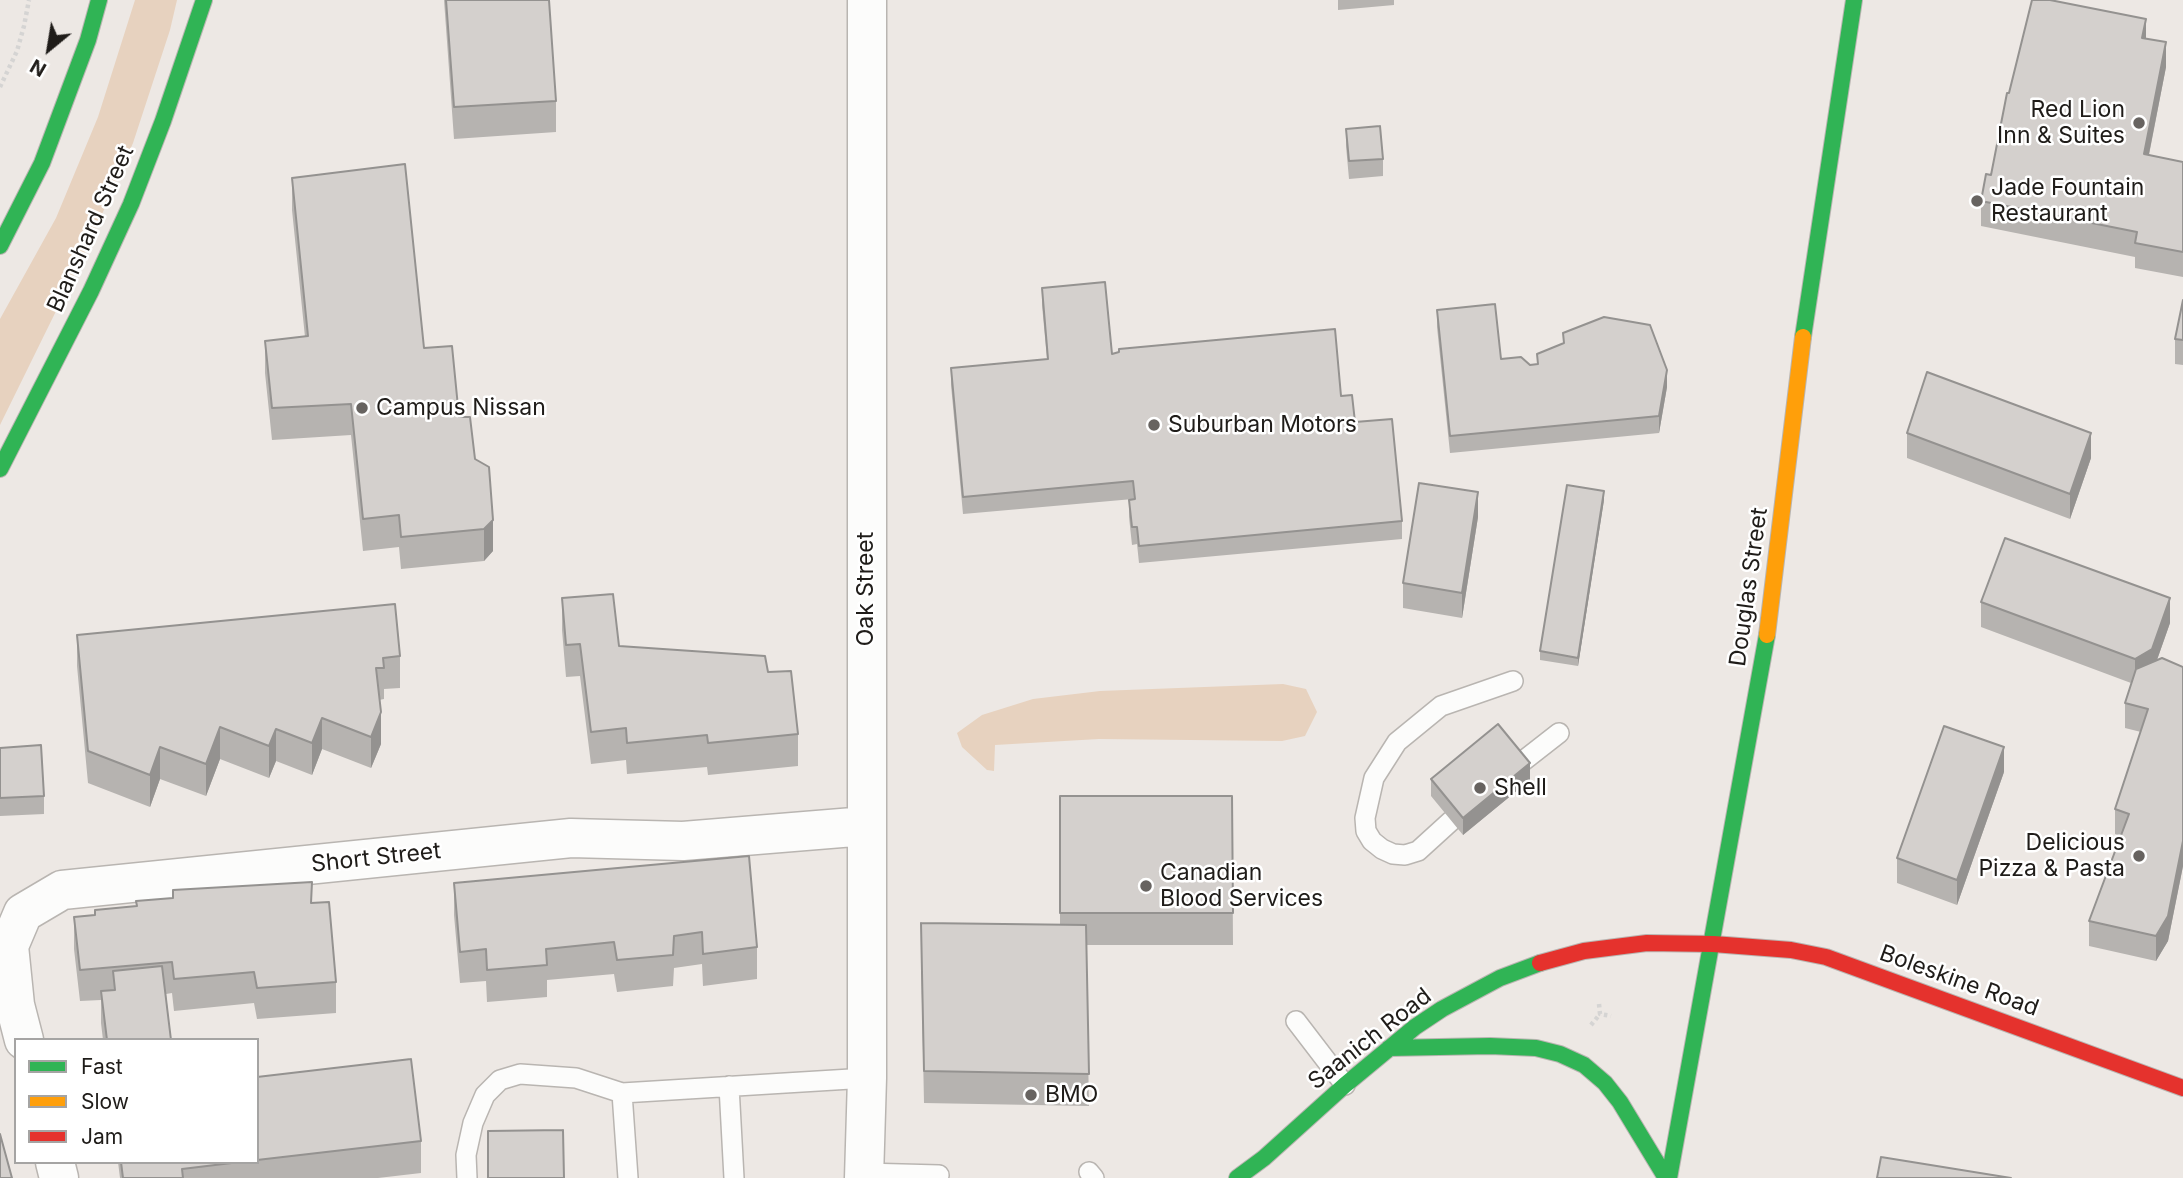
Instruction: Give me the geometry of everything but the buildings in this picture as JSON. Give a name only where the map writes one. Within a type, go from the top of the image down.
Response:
[{"type":"main road","points":[[0,246],[42,163],[88,40],[99,0]]},
{"type":"main road","name":"Blanshard Street","points":[[0,469],[91,290],[131,204],[163,121],[204,0]]},
{"type":"main road","name":"Douglas Street","points":[[1667,1178],[1713,944],[1770,616],[1807,305],[1854,0]]},
{"type":"main road","name":"Saanich Road","points":[[1237,1178],[1264,1158],[1415,1027],[1452,1003],[1500,978],[1584,951],[1647,943],[1713,944]]},
{"type":"main road","name":"Boleskine Road","points":[[1713,944],[1791,950],[1826,957],[2183,1088]]},
{"type":"main road","points":[[1389,1048],[1536,1048],[1560,1054],[1584,1065],[1605,1083],[1620,1102],[1667,1178]]},
{"type":"street","name":"Oak Street","points":[[863,1175],[867,1078],[867,0]]},
{"type":"street","name":"Short Street","points":[[24,1038],[15,1004],[9,946],[23,913],[62,890],[571,838],[684,841],[866,825]]},
{"type":"lane","points":[[1451,821],[1418,851],[1405,855],[1382,849],[1372,841],[1366,831],[1365,818],[1374,778],[1397,742],[1441,706],[1513,681]]},
{"type":"lane","points":[[1518,765],[1559,733]]},
{"type":"lane","points":[[1296,1021],[1345,1085]]},
{"type":"lane","points":[[467,1178],[466,1155],[473,1123],[485,1095],[499,1080],[520,1074],[576,1078],[622,1093],[867,1078]]},
{"type":"lane","points":[[729,1086],[734,1178]]},
{"type":"lane","points":[[622,1093],[628,1178]]},
{"type":"lane","points":[[863,1175],[939,1175]]},
{"type":"path","points":[[0,87],[17,51],[29,0]]},
{"type":"path","points":[[1599,1004],[1600,1014],[1611,1016]]},
{"type":"shaded area","points":[[135,0],[177,0],[170,30],[133,143],[89,244],[0,425],[0,319],[56,218],[98,117]]},
{"type":"shaded area","points":[[1283,684],[1306,689],[1317,712],[1305,736],[1282,741],[1099,739],[995,745],[994,771],[987,770],[962,747],[957,733],[982,715],[1033,699],[1100,691]]},
{"type":"traffic: fast","points":[[0,246],[42,163],[88,40],[99,0]]},
{"type":"traffic: fast","points":[[0,469],[91,291],[131,204],[163,121],[204,0]]},
{"type":"traffic: fast","points":[[1803,337],[1854,0]]},
{"type":"traffic: fast","points":[[1669,1178],[1767,635]]},
{"type":"traffic: fast","points":[[1237,1178],[1264,1158],[1415,1027],[1442,1009],[1500,978],[1540,963]]},
{"type":"traffic: fast","points":[[1389,1048],[1536,1048],[1560,1054],[1584,1065],[1605,1083],[1620,1102],[1666,1178]]},
{"type":"traffic: slow","points":[[1767,635],[1803,337]]},
{"type":"traffic: jam","points":[[1540,963],[1584,951],[1647,943],[1713,944]]},
{"type":"traffic: jam","points":[[1713,944],[1791,950],[1826,957],[2183,1088]]},
{"type":"place","name":"Red Lion Inn & Suites","points":[[2139,123]]},
{"type":"place","name":"Jade Fountain Restaurant","points":[[1977,201]]},
{"type":"place","name":"Campus Nissan","points":[[362,408]]},
{"type":"place","name":"Suburban Motors","points":[[1154,425]]},
{"type":"place","name":"Shell","points":[[1480,788]]},
{"type":"place","name":"Delicious Pizza & Pasta","points":[[2139,856]]},
{"type":"place","name":"Canadian Blood Services","points":[[1146,886]]},
{"type":"place","name":"BMO","points":[[1031,1095]]}]
